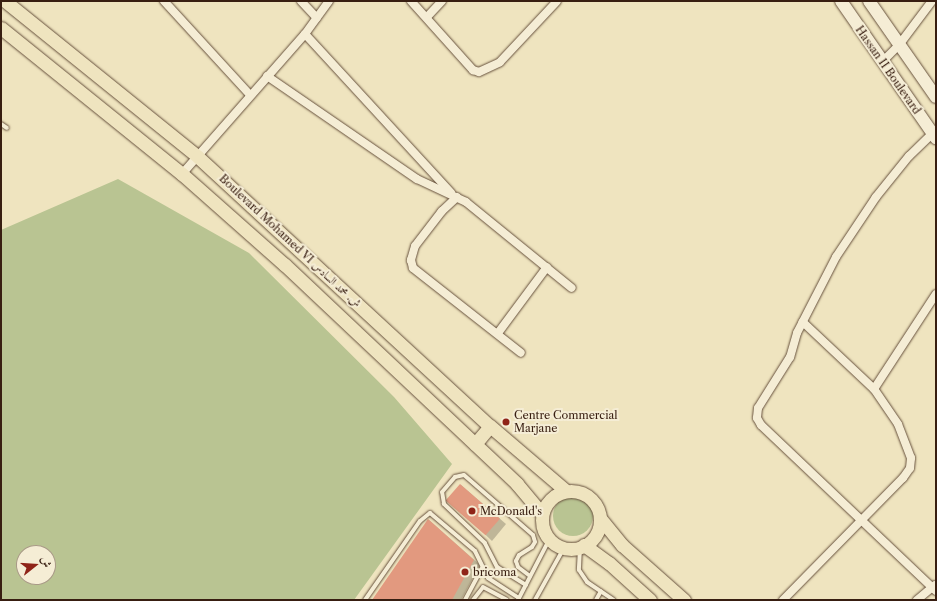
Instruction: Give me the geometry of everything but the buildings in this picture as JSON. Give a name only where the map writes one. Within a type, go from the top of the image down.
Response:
[{"type":"main road","name":"Boulevard Mohamed VI ش. محمد السادس","points":[[5,1],[198,157],[490,426],[566,491]]},
{"type":"main road","name":"Hassan II Boulevard","points":[[841,1],[882,62],[935,134]]},
{"type":"main road","points":[[870,1],[936,97]]},
{"type":"main road","name":"Boulevard Mohamed VI ش. محمد السادس","points":[[1,28],[182,174],[285,265],[517,484],[542,514]]},
{"type":"main road","points":[[475,444],[490,426]]},
{"type":"main road","points":[[650,600],[608,563],[582,547],[564,548],[549,540],[543,528],[542,514],[547,503],[555,495],[566,491],[585,494],[595,504],[600,518],[622,545],[684,600]]},
{"type":"main road","points":[[582,547],[595,536],[600,518]]},
{"type":"street","points":[[164,1],[250,96]]},
{"type":"street","points":[[301,1],[317,18]]},
{"type":"street","points":[[182,174],[305,34],[329,1]]},
{"type":"street","points":[[411,1],[427,17],[473,70],[480,72],[500,62],[556,1]]},
{"type":"street","points":[[427,17],[442,1]]},
{"type":"street","points":[[882,62],[899,45],[932,1]]},
{"type":"street","points":[[305,34],[454,195]]},
{"type":"street","points":[[267,76],[417,179],[454,195],[484,215],[572,288]]},
{"type":"street","points":[[917,600],[934,587],[761,425],[757,418],[758,408],[790,357],[803,322],[836,257],[876,197],[909,156],[935,134]]},
{"type":"street","points":[[454,195],[415,246],[411,260],[413,268],[425,280],[498,333],[521,353]]},
{"type":"street","points":[[498,333],[547,267]]},
{"type":"street","points":[[874,389],[936,294]]},
{"type":"street","points":[[783,600],[861,518],[903,478],[910,468],[911,458],[898,424],[874,389],[803,322]]},
{"type":"lane","points":[[1,124],[7,128]]},
{"type":"lane","points":[[526,585],[497,567],[485,543],[444,504],[442,492],[455,477],[464,474],[533,534],[535,542],[532,547],[519,555],[516,561],[518,567],[530,576]]},
{"type":"lane","points":[[365,600],[420,521],[430,513],[475,551],[482,568],[492,581],[519,599],[549,540]]},
{"type":"lane","points":[[582,547],[578,570],[587,582],[614,600]]},
{"type":"lane","points":[[535,600],[564,548]]},
{"type":"lane","points":[[464,600],[482,568]]},
{"type":"lane","points":[[473,600],[483,587],[508,600]]},
{"type":"lane","points":[[596,600],[601,591]]},
{"type":"green space","points":[[118,179],[249,253],[394,397],[452,464],[354,600],[1,600],[1,230]]},
{"type":"green space","points":[[569,496],[577,496],[584,499],[590,505],[593,516],[590,527],[584,533],[577,536],[569,536],[562,533],[556,527],[553,520],[553,512],[556,505],[562,499]]},
{"type":"place","name":"Centre Commercial Marjane","points":[[506,422]]},
{"type":"place","name":"McDonald's","points":[[472,511]]},
{"type":"place","name":"bricoma","points":[[465,572]]}]
